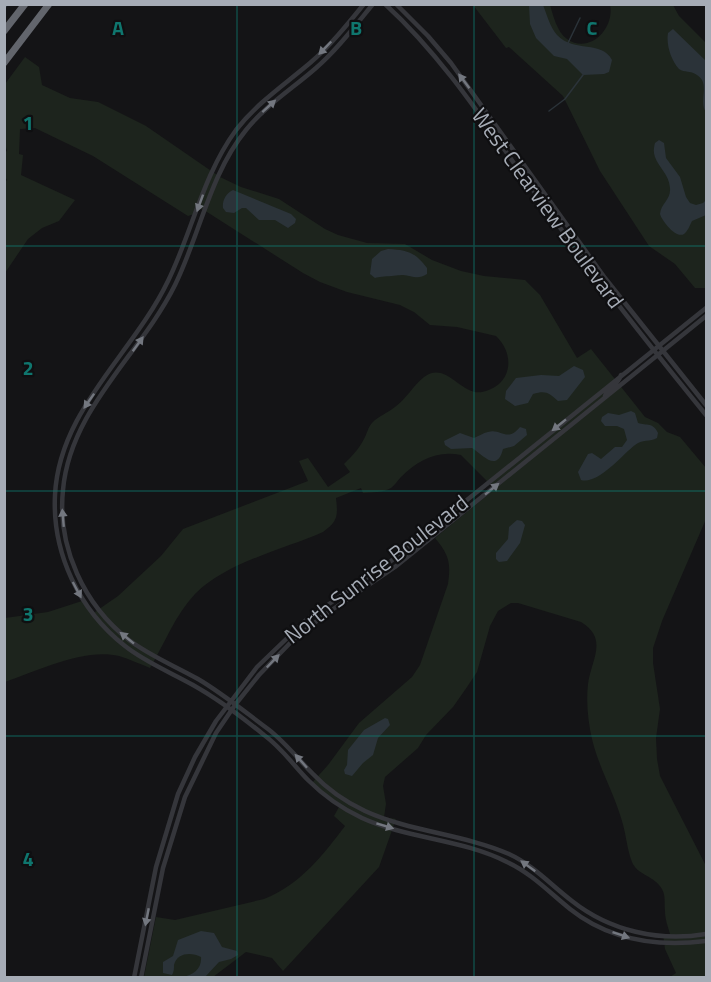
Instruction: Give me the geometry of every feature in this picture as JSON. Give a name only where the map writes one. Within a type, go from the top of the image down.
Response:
[{"type":"highway","points":[[4,31],[25,4]]},
{"type":"highway","points":[[4,63],[49,4]]},
{"type":"street","points":[[364,4],[326,48],[262,102],[232,136],[213,169],[166,286],[76,420],[63,452],[57,475],[54,507],[59,546],[66,568],[84,603],[108,631],[127,648],[192,685],[270,739],[328,797],[361,817],[387,827],[487,853],[509,862],[578,915],[613,933],[664,944],[706,941]]},
{"type":"street","points":[[373,4],[332,53],[267,107],[238,140],[220,173],[174,286],[160,311],[83,424],[74,444],[65,476],[62,507],[67,544],[77,575],[93,602],[132,642],[198,679],[232,703],[274,734],[337,795],[364,811],[485,845],[513,856],[533,869],[580,908],[620,928],[661,936],[706,934]]},
{"type":"street","name":"West Clearview Boulevard","points":[[385,4],[411,29],[452,76],[585,263],[706,415]]},
{"type":"street","name":"West Clearview Boulevard","points":[[396,4],[451,63],[605,278],[706,405]]},
{"type":"street","name":"North Sunrise Boulevard","points":[[617,383],[621,375],[706,308]]},
{"type":"street","name":"North Sunrise Boulevard","points":[[232,703],[305,630],[334,607],[395,567],[617,383],[663,351],[706,316]]},
{"type":"street","name":"North Sunrise Boulevard","points":[[134,978],[156,867],[178,794],[195,757],[267,656],[306,620],[391,561],[606,394]]},
{"type":"street","name":"North Sunrise Boulevard","points":[[141,978],[163,868],[176,823],[201,760],[228,709]]},
{"type":"shaded area","points":[[473,5],[550,5],[556,23],[564,36],[576,43],[584,44],[599,37],[605,30],[611,14],[610,5],[673,5],[679,16],[706,43],[706,288],[695,288],[675,264],[649,246],[600,171],[563,96],[509,47],[506,48]]},
{"type":"shaded area","points":[[529,5],[543,5],[552,28],[564,40],[571,44],[602,50],[607,54],[612,60],[609,72],[583,75],[567,59],[554,56],[536,38],[530,24]]},
{"type":"shaded area","points":[[673,29],[706,61],[706,112],[701,79],[694,73],[679,69],[671,57],[668,33]]},
{"type":"shaded area","points":[[25,57],[39,67],[42,85],[70,98],[98,102],[146,126],[220,177],[241,187],[279,199],[338,235],[367,243],[405,244],[432,260],[461,271],[525,280],[540,295],[577,358],[591,349],[645,417],[658,423],[667,432],[680,437],[706,468],[706,519],[662,621],[653,648],[653,663],[660,709],[656,738],[660,776],[706,866],[706,977],[670,977],[676,973],[665,949],[663,934],[670,934],[663,892],[655,881],[638,870],[632,862],[619,811],[595,750],[589,726],[587,698],[596,650],[594,635],[581,622],[518,603],[511,603],[498,611],[490,626],[477,672],[453,707],[426,735],[418,748],[385,777],[384,817],[396,819],[379,867],[283,971],[272,958],[246,952],[213,977],[144,977],[156,917],[175,920],[264,899],[277,893],[310,868],[345,826],[334,816],[339,807],[311,784],[359,723],[412,677],[420,665],[448,584],[448,559],[435,538],[495,489],[461,455],[444,454],[421,461],[388,490],[363,493],[361,488],[336,498],[336,518],[332,525],[323,532],[239,565],[223,573],[195,594],[176,620],[150,668],[119,656],[91,655],[61,662],[5,682],[5,618],[48,612],[82,601],[92,614],[118,596],[161,556],[183,529],[308,481],[299,461],[308,458],[328,487],[350,472],[344,464],[360,446],[371,425],[377,418],[399,404],[424,377],[432,373],[439,373],[467,389],[482,392],[492,389],[505,377],[508,360],[496,336],[457,327],[430,325],[414,312],[400,305],[347,292],[320,282],[207,212],[197,207],[194,214],[188,216],[93,156],[35,128],[20,129],[19,154],[23,155],[21,175],[75,200],[59,221],[42,228],[28,239],[5,273],[4,183],[7,180],[4,175],[5,152],[7,151],[4,140],[5,84]]},
{"type":"shaded area","points":[[659,140],[664,143],[666,158],[680,177],[690,203],[696,205],[706,200],[706,215],[692,221],[687,231],[681,235],[663,221],[660,214],[669,196],[670,188],[668,179],[654,155],[655,143]]},
{"type":"shaded area","points":[[233,190],[291,214],[296,219],[295,223],[288,228],[275,220],[259,220],[246,208],[234,213],[226,212],[223,208],[224,200]]},
{"type":"shaded area","points":[[388,249],[406,251],[419,258],[427,268],[427,274],[418,277],[403,275],[375,278],[370,274],[372,259],[381,251]]},
{"type":"shaded area","points":[[574,366],[583,370],[585,377],[567,400],[558,401],[544,392],[533,394],[528,403],[515,406],[505,399],[506,391],[516,378],[541,375],[559,376]]},
{"type":"shaded area","points":[[631,411],[635,413],[638,423],[654,427],[658,433],[657,438],[638,443],[595,478],[581,480],[578,472],[588,454],[592,453],[601,459],[615,447],[622,447],[627,440],[624,429],[617,426],[605,426],[601,421],[602,417],[608,413],[619,415]]},
{"type":"shaded area","points":[[520,427],[526,429],[527,435],[514,446],[503,449],[497,460],[493,461],[472,448],[451,449],[445,445],[444,441],[460,433],[474,438],[493,431],[508,435]]},
{"type":"shaded area","points":[[517,520],[522,521],[525,525],[520,543],[507,561],[499,562],[496,559],[496,553],[508,539],[509,527]]},
{"type":"shaded area","points":[[385,718],[388,719],[390,725],[378,738],[373,755],[352,776],[345,774],[348,750],[364,730]]},
{"type":"shaded area","points":[[201,931],[214,933],[222,947],[237,951],[238,955],[219,962],[205,977],[183,977],[193,973],[200,965],[201,957],[193,954],[181,955],[178,958],[172,975],[163,973],[163,962],[173,956],[178,940]]},
{"type":"waterway","points":[[4,9],[8,4]]},
{"type":"waterway","points":[[568,43],[580,18]]},
{"type":"waterway","points":[[549,111],[565,99],[583,75]]}]
